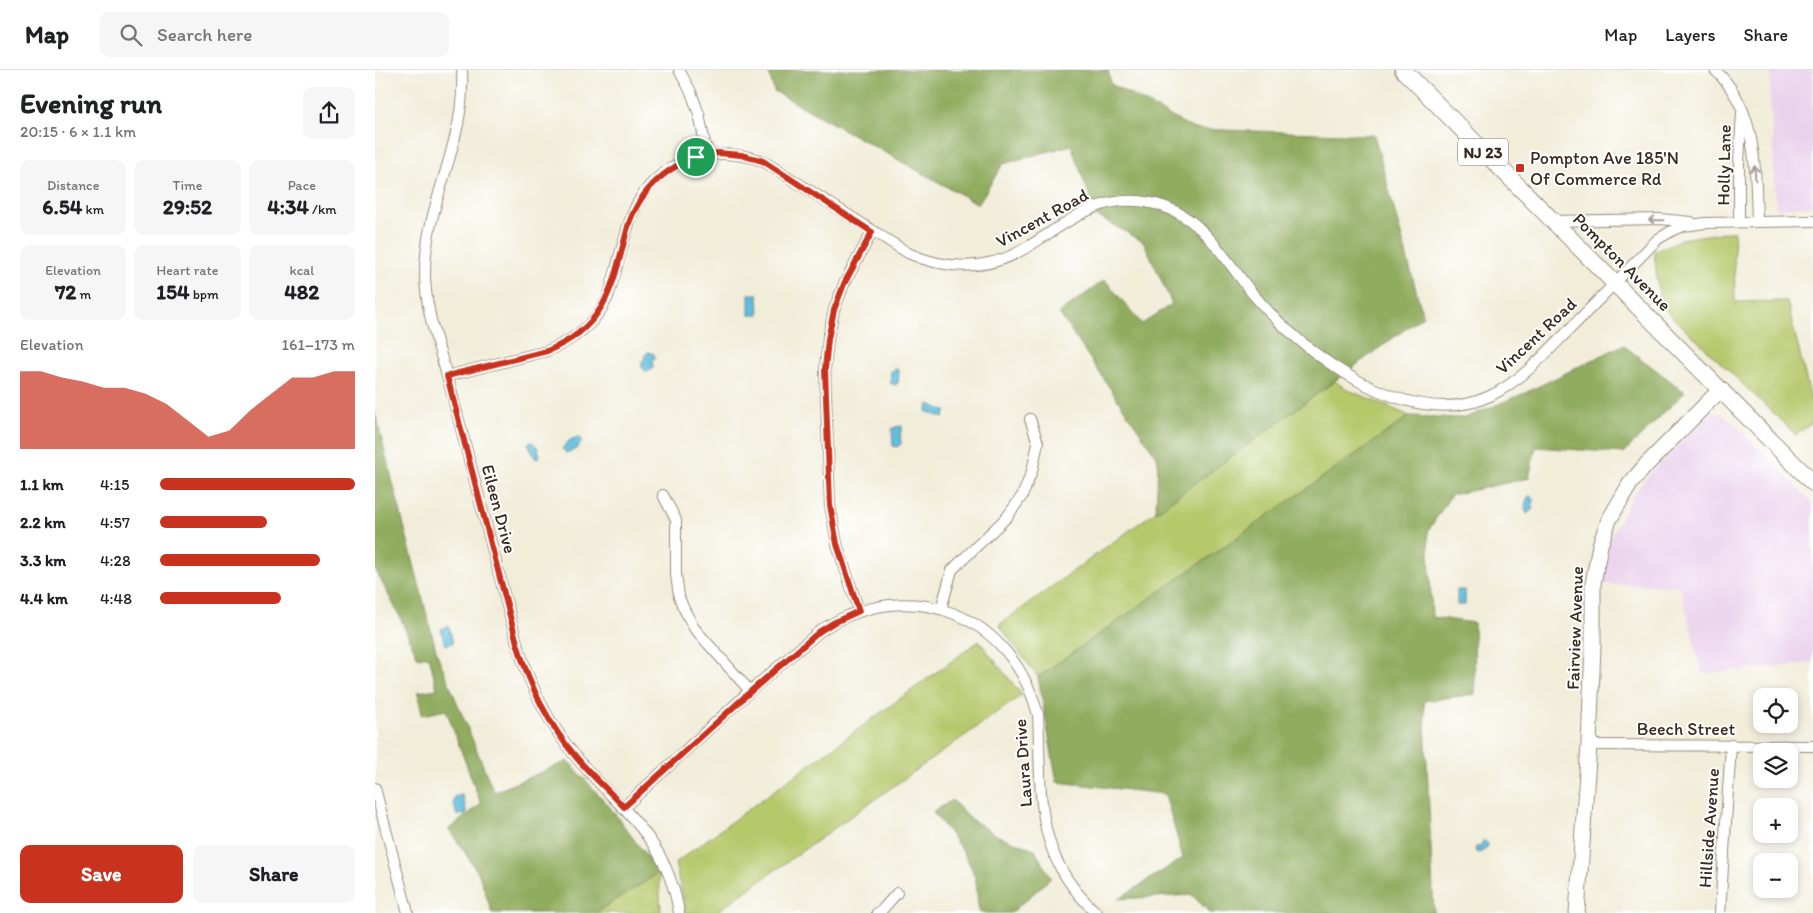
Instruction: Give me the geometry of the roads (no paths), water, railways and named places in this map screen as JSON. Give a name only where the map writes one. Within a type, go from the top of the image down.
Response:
[{"type":"main road","name":"Pompton Avenue","points":[[1403,70],[1813,483]]},
{"type":"main road","name":"Fairview Avenue","points":[[1577,913],[1589,745],[1593,646],[1593,584],[1604,532],[1615,508],[1638,473],[1721,389]]},
{"type":"street","name":"Eileen Drive","points":[[462,70],[462,92],[458,125],[431,218],[426,258],[428,305],[517,643],[529,678],[545,712],[565,743],[649,836],[663,861],[674,888],[679,913]]},
{"type":"street","points":[[679,70],[691,92],[699,114],[707,154]]},
{"type":"street","name":"Holly Lane","points":[[1715,70],[1731,89],[1742,110],[1752,137],[1757,221]]},
{"type":"street","name":"Holly Lane","points":[[1739,222],[1739,146],[1742,110]]},
{"type":"street","name":"Vincent Road","points":[[447,376],[547,351],[569,340],[586,327],[598,314],[607,298],[629,223],[644,194],[658,178],[671,168],[686,160],[707,154],[735,154],[763,161],[908,254],[946,265],[972,266],[999,261],[1023,250],[1072,217],[1093,207],[1110,202],[1128,200],[1163,206],[1184,215],[1202,229],[1261,304],[1287,330],[1317,354],[1346,374],[1374,388],[1402,398],[1431,405],[1468,403],[1489,396],[1509,385],[1538,361],[1658,239],[1680,228],[1705,222]]},
{"type":"street","points":[[1551,221],[1660,219],[1739,222],[1813,220]]},
{"type":"street","points":[[859,611],[837,544],[830,505],[825,369],[828,339],[834,310],[844,284],[872,232]]},
{"type":"street","points":[[941,609],[952,570],[1007,517],[1022,496],[1036,457],[1038,443],[1030,419]]},
{"type":"street","points":[[663,495],[676,520],[676,574],[679,597],[683,607],[694,628],[750,692]]},
{"type":"street","name":"Laura Drive","points":[[624,807],[750,692],[820,631],[839,619],[871,607],[897,604],[923,605],[941,609],[962,617],[986,632],[1007,651],[1023,675],[1038,715],[1043,816],[1050,846],[1056,861],[1070,885],[1097,913]]},
{"type":"street","name":"Beech Street","points":[[1589,745],[1813,746]]},
{"type":"street","name":"Hillside Avenue","points":[[1720,913],[1731,745]]},
{"type":"street","points":[[375,788],[408,913]]},
{"type":"street","points":[[877,913],[897,893]]},
{"type":"water","points":[[749,294],[758,294],[759,315],[749,315]]},
{"type":"water","points":[[648,352],[654,354],[655,359],[652,361],[653,368],[646,372],[642,368],[642,361],[644,361],[645,355]]},
{"type":"water","points":[[897,369],[899,372],[898,383],[895,385],[890,383],[891,371]]},
{"type":"water","points":[[929,404],[946,411],[943,418],[926,411]]},
{"type":"water","points":[[902,426],[902,431],[900,432],[901,444],[897,447],[893,446],[892,429]]},
{"type":"water","points":[[578,437],[582,441],[577,449],[566,453],[562,448],[570,440]]},
{"type":"water","points":[[533,442],[538,448],[540,456],[536,459],[528,443]]},
{"type":"water","points":[[1529,496],[1534,500],[1533,509],[1527,514],[1525,505]]},
{"type":"water","points":[[1457,590],[1465,590],[1465,605],[1457,605]]},
{"type":"water","points":[[449,626],[453,643],[445,645],[441,629]]},
{"type":"water","points":[[462,795],[467,813],[457,816],[453,801],[455,800],[454,797]]},
{"type":"water","points":[[1484,840],[1488,844],[1487,848],[1480,853],[1475,851],[1476,847],[1480,846]]},
{"type":"place","name":"Pompton Ave 185'N Of Commerce Rd","points":[[1520,168]]}]
